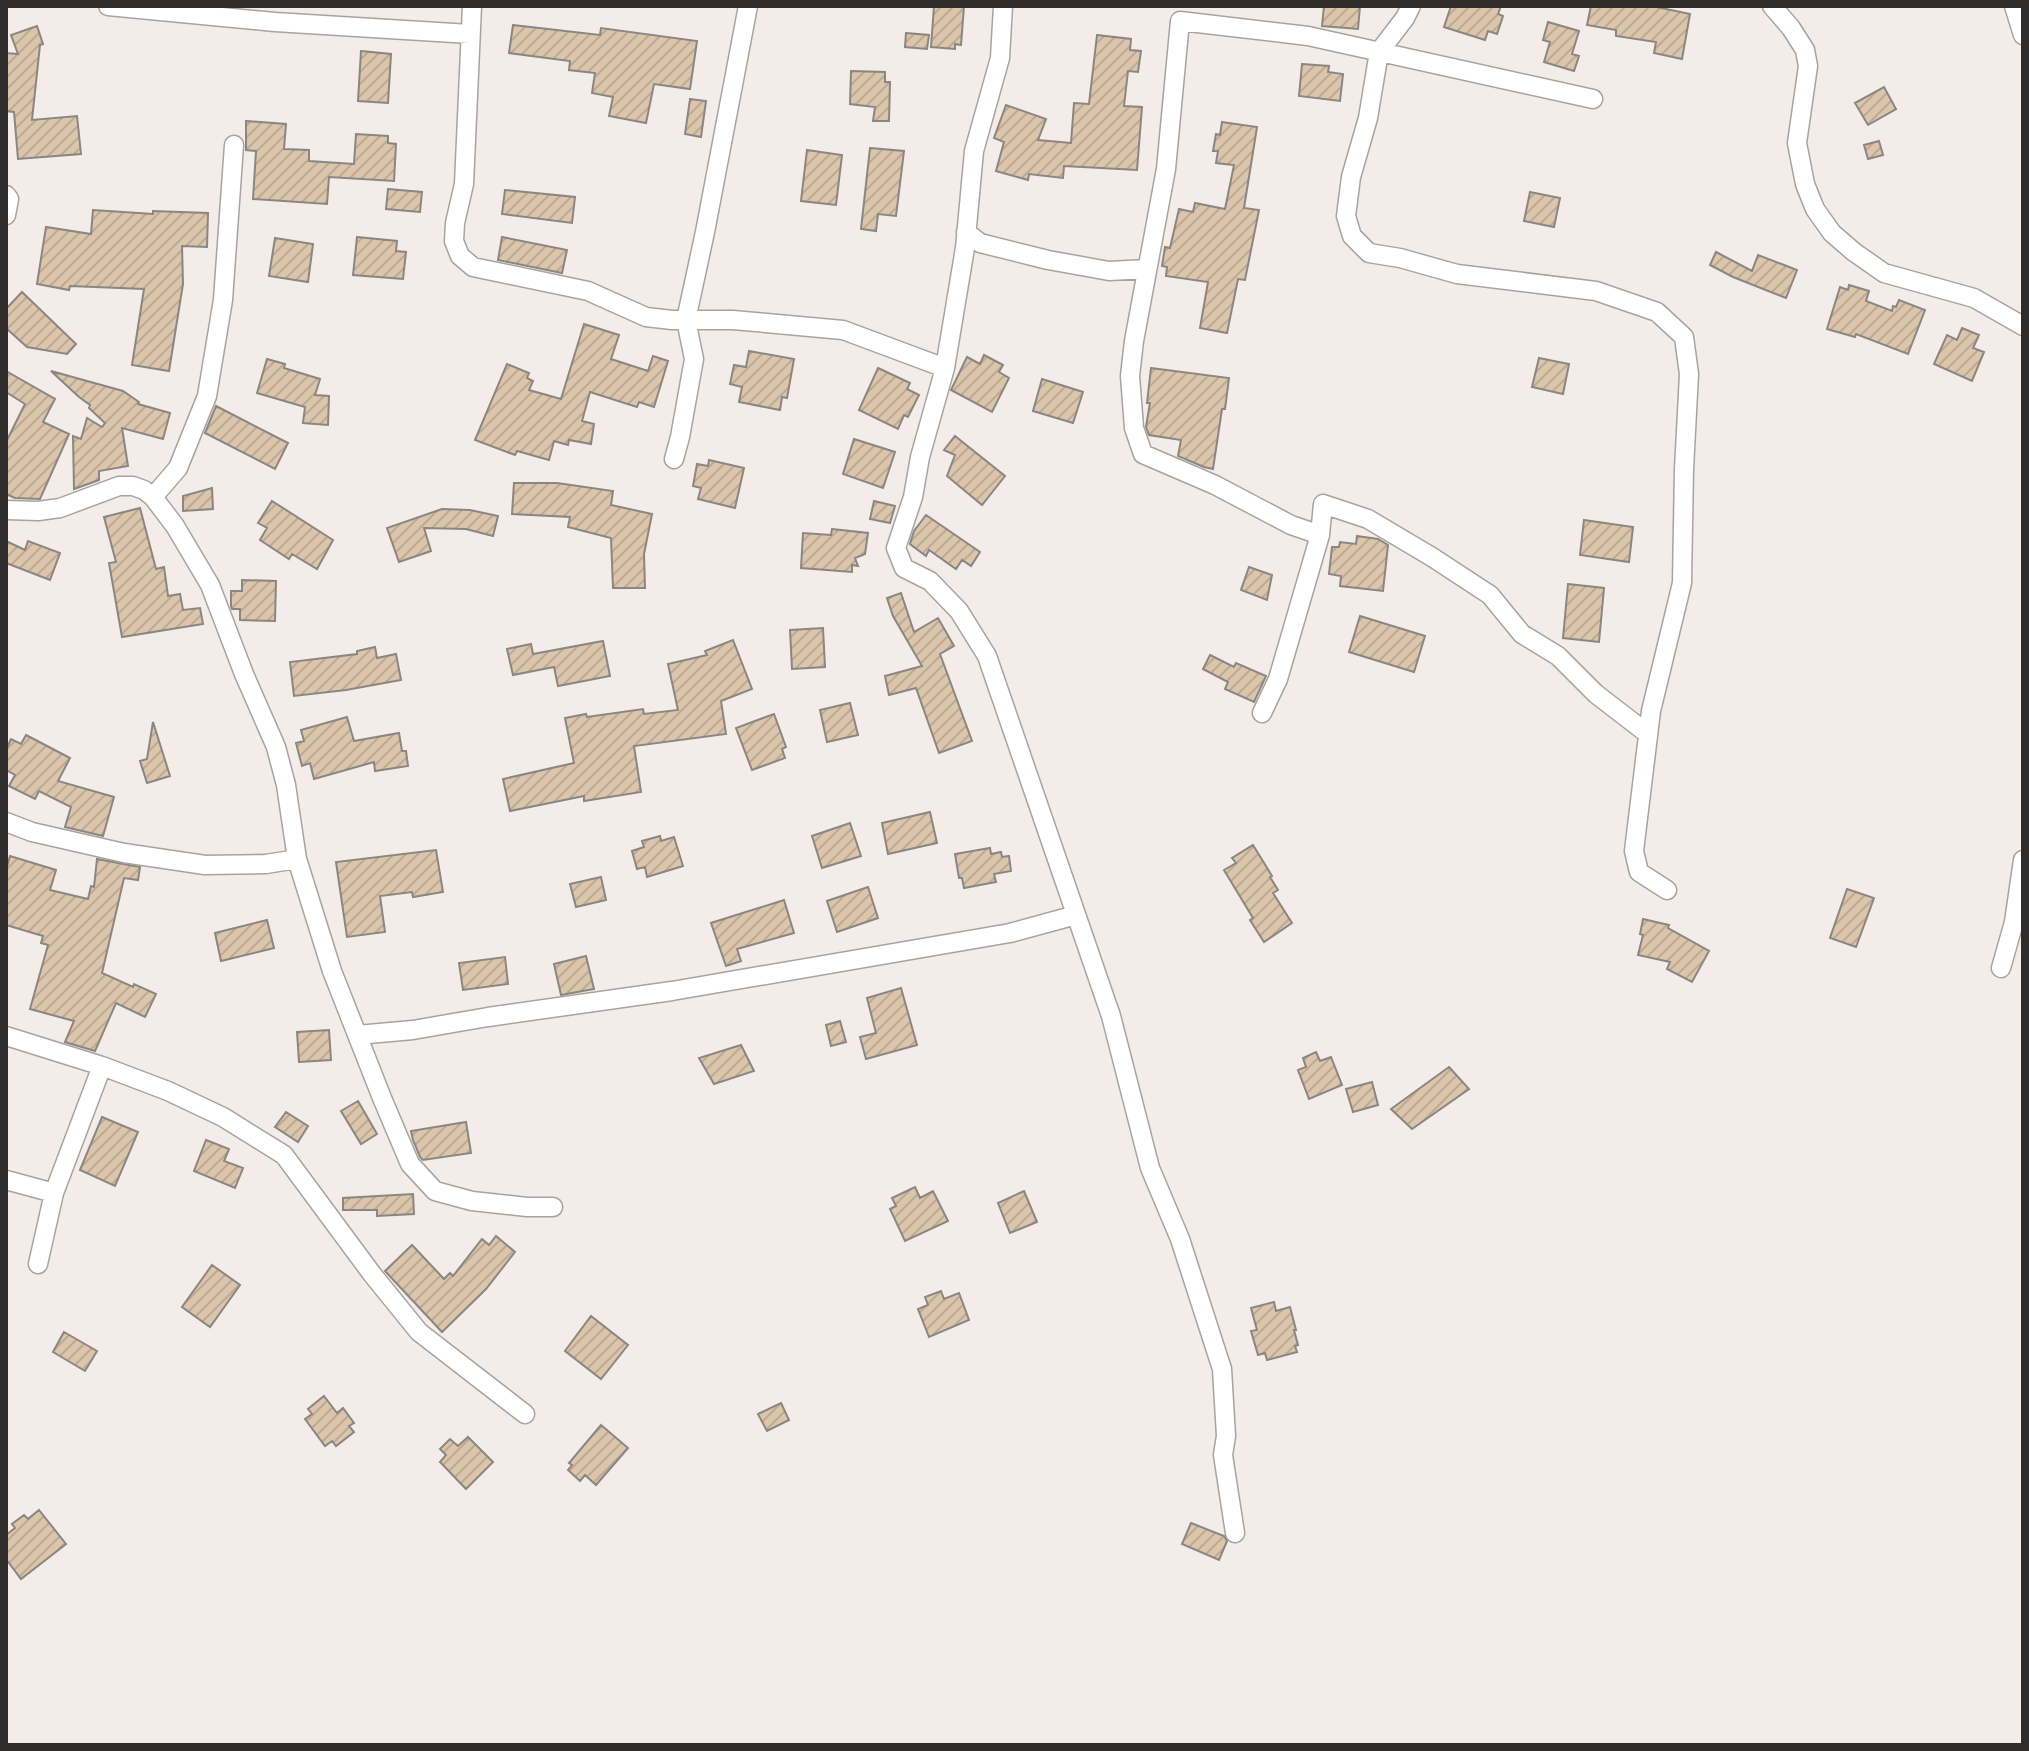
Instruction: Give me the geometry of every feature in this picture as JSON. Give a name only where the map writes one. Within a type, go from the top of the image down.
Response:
[{"type":"street","points":[[108,6],[275,22],[470,34]]},
{"type":"street","points":[[472,6],[464,184],[454,241],[460,256],[473,267],[588,291],[646,317],[733,320],[843,330],[945,368]]},
{"type":"street","points":[[674,459],[694,359],[686,320],[748,6]]},
{"type":"street","points":[[1003,6],[1000,58],[974,151],[966,232],[945,368],[920,457],[913,497],[896,548],[904,568],[930,581],[959,611],[987,656],[1111,1016],[1150,1168],[1180,1239],[1222,1369],[1226,1436],[1223,1455],[1235,1533]]},
{"type":"street","points":[[1411,6],[1379,52],[1368,118],[1351,177],[1346,216],[1352,236],[1369,253],[1457,274],[1596,291],[1657,312],[1684,337],[1689,374],[1682,583],[1651,711],[1634,851],[1639,872],[1667,890]]},
{"type":"street","points":[[1772,6],[1805,50],[1808,66],[1797,143],[1805,184],[1815,209],[1832,233],[1884,273],[1974,298],[2023,326]]},
{"type":"street","points":[[2014,6],[2023,35]]},
{"type":"street","points":[[1320,535],[1291,525],[1215,485],[1143,454],[1134,428],[1130,376],[1166,169],[1180,13],[1308,36],[1593,99]]},
{"type":"street","points":[[153,497],[178,468],[207,396],[223,300],[234,145]]},
{"type":"street","points":[[6,195],[9,199],[6,215]]},
{"type":"street","points":[[966,232],[980,243],[1048,260],[1109,271],[1147,269]]},
{"type":"street","points":[[6,510],[60,508],[119,486],[133,486],[153,497],[175,526],[210,585],[276,747],[286,785],[297,859],[332,971],[410,1164],[435,1191],[472,1201],[553,1207]]},
{"type":"street","points":[[1262,713],[1278,679],[1320,535],[1323,504],[1368,519],[1490,595],[1522,634],[1558,656],[1596,694],[1648,734]]},
{"type":"street","points":[[6,822],[32,832],[124,853],[205,865],[266,864],[297,859]]},
{"type":"street","points":[[2001,968],[2014,922],[2023,860]]},
{"type":"street","points":[[357,1035],[413,1030],[672,991],[1010,933],[1076,915]]},
{"type":"street","points":[[6,1036],[102,1066],[168,1091],[223,1117],[284,1155],[419,1332],[525,1414]]},
{"type":"street","points":[[38,1264],[54,1193],[102,1066]]},
{"type":"street","points":[[6,1180],[54,1193]]},
{"type":"building","points":[[934,6],[964,6],[961,45],[955,44],[955,49],[931,47]]},
{"type":"building","points":[[1324,6],[1360,6],[1358,29],[1322,26]]},
{"type":"building","points":[[1451,6],[1501,6],[1498,14],[1503,16],[1497,34],[1488,31],[1485,40],[1444,27]]},
{"type":"building","points":[[1591,6],[1652,6],[1690,14],[1682,59],[1654,53],[1656,42],[1616,36],[1616,30],[1587,25]]},
{"type":"building","points":[[1548,22],[1579,31],[1572,54],[1579,56],[1574,71],[1544,62],[1550,42],[1543,40]]},
{"type":"building","points":[[513,25],[600,35],[601,28],[697,41],[690,89],[654,84],[646,123],[609,116],[613,97],[592,93],[595,73],[569,70],[570,61],[509,53]]},
{"type":"building","points":[[37,26],[43,44],[40,45],[32,120],[77,116],[81,154],[18,159],[14,112],[6,111],[6,53],[18,54],[11,35]]},
{"type":"building","points":[[906,33],[929,35],[927,49],[905,47]]},
{"type":"building","points":[[1097,35],[1131,39],[1130,50],[1141,51],[1138,72],[1128,71],[1124,106],[1142,107],[1137,170],[1064,166],[1063,178],[1029,174],[1028,180],[996,171],[1004,142],[994,138],[1006,105],[1046,119],[1038,140],[1071,143],[1074,103],[1089,104]]},
{"type":"building","points":[[361,51],[391,54],[388,103],[358,101]]},
{"type":"building","points":[[1302,64],[1329,66],[1328,72],[1343,74],[1340,101],[1299,96]]},
{"type":"building","points":[[851,71],[885,72],[885,82],[890,82],[889,121],[873,121],[875,107],[850,104]]},
{"type":"building","points":[[1884,87],[1896,109],[1868,125],[1855,103]]},
{"type":"building","points":[[690,99],[706,101],[701,137],[685,134]]},
{"type":"building","points":[[246,121],[286,124],[284,149],[309,150],[309,161],[354,164],[356,134],[388,136],[388,143],[396,144],[394,181],[329,177],[327,204],[253,199],[256,151],[246,150]]},
{"type":"building","points":[[1222,122],[1257,127],[1244,208],[1259,210],[1245,280],[1238,279],[1227,333],[1200,328],[1208,282],[1166,276],[1167,267],[1162,266],[1165,247],[1170,248],[1179,209],[1193,212],[1195,203],[1225,209],[1234,165],[1216,163],[1218,151],[1213,151]]},
{"type":"building","points":[[1879,141],[1883,155],[1868,159],[1864,145]]},
{"type":"building","points":[[870,148],[904,151],[896,216],[878,214],[876,231],[861,229]]},
{"type":"building","points":[[807,150],[842,155],[836,205],[801,201]]},
{"type":"building","points":[[388,189],[422,192],[420,212],[386,209]]},
{"type":"building","points":[[505,190],[575,197],[572,223],[502,214]]},
{"type":"building","points":[[1530,192],[1560,198],[1554,227],[1524,221]]},
{"type":"building","points":[[93,210],[153,214],[153,211],[208,213],[207,247],[182,246],[183,284],[169,371],[132,365],[144,289],[70,286],[69,290],[37,284],[46,227],[91,234]]},
{"type":"building","points":[[357,237],[397,241],[396,251],[406,252],[403,279],[353,275]]},
{"type":"building","points":[[502,237],[567,250],[562,273],[498,260]]},
{"type":"building","points":[[275,238],[313,244],[308,282],[269,276]]},
{"type":"building","points":[[1716,252],[1752,271],[1758,255],[1797,270],[1786,298],[1710,265]]},
{"type":"building","points":[[1849,285],[1869,291],[1866,301],[1892,311],[1899,300],[1925,310],[1908,354],[1856,334],[1855,337],[1827,329],[1840,287],[1848,290]]},
{"type":"building","points":[[22,292],[76,344],[67,354],[27,347],[6,328],[6,309]]},
{"type":"building","points":[[584,324],[619,335],[611,359],[648,371],[653,356],[668,361],[654,407],[639,402],[637,407],[590,392],[582,421],[594,424],[591,444],[569,440],[568,445],[554,441],[549,460],[517,451],[515,455],[475,440],[507,364],[529,373],[527,378],[533,381],[529,390],[561,399]]},
{"type":"building","points":[[1962,328],[1979,335],[1973,348],[1984,352],[1972,381],[1934,364],[1947,335],[1957,340]]},
{"type":"building","points":[[749,351],[794,359],[787,398],[782,397],[780,410],[739,402],[742,387],[730,384],[734,365],[746,367]]},
{"type":"building","points":[[984,355],[1003,365],[999,372],[1009,378],[992,412],[951,390],[967,357],[980,364]]},
{"type":"building","points":[[1539,358],[1569,364],[1563,394],[1532,387]]},
{"type":"building","points":[[267,359],[285,364],[284,368],[320,379],[315,395],[329,396],[328,425],[303,423],[305,407],[257,393]]},
{"type":"building","points":[[878,368],[910,383],[907,389],[919,395],[898,429],[859,410]]},
{"type":"building","points":[[1151,368],[1229,378],[1213,469],[1178,456],[1181,440],[1149,435],[1146,427]]},
{"type":"building","points":[[6,371],[55,399],[43,422],[69,434],[40,499],[15,498],[6,494],[6,442],[25,404],[6,392]]},
{"type":"building","points":[[51,371],[123,391],[138,404],[170,413],[163,439],[122,428],[128,466],[99,471],[99,480],[74,489],[73,436],[81,439],[87,418],[102,427],[105,423],[89,408],[90,405]]},
{"type":"building","points":[[1042,379],[1083,392],[1073,423],[1033,411]]},
{"type":"building","points":[[216,406],[288,443],[275,469],[205,433]]},
{"type":"building","points":[[955,436],[1005,476],[982,505],[947,476],[955,455],[944,450]]},
{"type":"building","points":[[854,439],[895,452],[883,488],[843,474]]},
{"type":"building","points":[[709,460],[744,468],[735,508],[698,499],[701,488],[693,486],[697,464],[708,466]]},
{"type":"building","points":[[514,483],[557,483],[613,491],[611,505],[652,514],[644,554],[645,588],[613,588],[611,538],[568,527],[570,517],[512,514]]},
{"type":"building","points":[[212,488],[213,509],[183,511],[183,496]]},
{"type":"building","points":[[272,501],[333,540],[317,569],[292,554],[289,559],[260,540],[267,528],[258,523]]},
{"type":"building","points":[[874,501],[895,506],[890,523],[870,519]]},
{"type":"building","points":[[140,508],[156,569],[164,567],[168,596],[180,594],[183,610],[200,608],[203,624],[122,637],[109,563],[116,562],[104,517]]},
{"type":"building","points":[[442,509],[470,510],[498,516],[493,536],[466,529],[424,528],[431,551],[399,562],[387,528]]},
{"type":"building","points":[[926,515],[980,552],[971,566],[962,560],[956,569],[929,550],[926,556],[910,544],[914,531]]},
{"type":"building","points":[[1584,520],[1633,527],[1629,562],[1580,555]]},
{"type":"building","points":[[832,529],[868,533],[865,554],[855,558],[858,566],[852,565],[852,572],[801,568],[803,533],[831,535]]},
{"type":"building","points":[[1357,536],[1378,539],[1388,545],[1383,591],[1340,586],[1341,576],[1329,574],[1332,547],[1339,547],[1340,542],[1356,544]]},
{"type":"building","points":[[6,541],[25,550],[28,541],[60,553],[50,580],[6,563]]},
{"type":"building","points":[[1249,567],[1272,575],[1267,600],[1241,590]]},
{"type":"building","points":[[242,580],[276,581],[275,621],[240,620],[240,609],[232,609],[231,606],[231,591],[242,591]]},
{"type":"building","points":[[1568,584],[1604,588],[1599,642],[1563,638]]},
{"type":"building","points":[[901,593],[914,632],[938,618],[954,646],[940,654],[972,741],[939,753],[916,688],[889,695],[885,676],[922,666],[893,616],[887,598]]},
{"type":"building","points":[[1360,616],[1425,636],[1414,672],[1349,652]]},
{"type":"building","points":[[823,628],[825,667],[792,669],[790,630]]},
{"type":"building","points":[[733,640],[752,689],[721,701],[726,734],[634,746],[641,792],[584,801],[584,796],[510,811],[503,779],[574,763],[565,718],[643,709],[644,714],[678,710],[668,664],[707,655],[705,651]]},
{"type":"building","points":[[603,641],[610,676],[558,686],[554,667],[513,675],[507,649],[531,644],[533,654]]},
{"type":"building","points":[[375,647],[377,658],[396,654],[401,680],[294,696],[290,662],[357,654],[357,651]]},
{"type":"building","points":[[1210,655],[1234,667],[1236,663],[1266,676],[1254,702],[1225,689],[1228,682],[1203,669]]},
{"type":"building","points":[[850,703],[858,735],[827,742],[820,710]]},
{"type":"building","points":[[774,714],[786,747],[782,749],[785,758],[752,770],[736,728]]},
{"type":"building","points":[[347,717],[354,741],[399,733],[408,766],[375,771],[374,762],[314,779],[310,763],[302,766],[296,743],[304,741],[301,730]]},
{"type":"building","points":[[153,722],[170,776],[147,783],[140,761],[147,759]]},
{"type":"building","points":[[26,735],[70,758],[58,781],[114,797],[103,836],[65,827],[71,807],[39,791],[35,799],[9,786],[15,775],[6,770],[6,750],[11,739],[21,744]]},
{"type":"building","points":[[930,812],[937,843],[888,854],[882,823]]},
{"type":"building","points":[[850,823],[861,856],[822,868],[812,836]]},
{"type":"building","points":[[660,836],[661,841],[674,837],[683,866],[647,877],[645,867],[637,869],[632,851],[644,847],[642,841]]},
{"type":"building","points":[[1253,845],[1278,890],[1273,893],[1292,923],[1264,942],[1224,870],[1236,863],[1232,858]]},
{"type":"building","points":[[990,848],[991,854],[1001,852],[1002,857],[1009,856],[1011,871],[994,874],[996,882],[964,888],[955,854]]},
{"type":"building","points":[[436,850],[443,892],[413,897],[412,892],[380,896],[385,932],[347,937],[336,862]]},
{"type":"building","points":[[10,856],[56,870],[50,890],[88,899],[91,886],[94,887],[97,859],[140,867],[138,880],[124,878],[102,973],[156,994],[145,1017],[116,1003],[95,1051],[65,1042],[74,1021],[30,1009],[48,945],[41,943],[43,936],[6,925],[6,870]]},
{"type":"building","points":[[601,877],[606,900],[576,907],[570,884]]},
{"type":"building","points":[[868,887],[878,918],[837,932],[827,901]]},
{"type":"building","points":[[1847,889],[1874,898],[1856,947],[1830,938]]},
{"type":"building","points":[[784,900],[794,933],[737,949],[741,961],[726,966],[711,923]]},
{"type":"building","points":[[1643,919],[1669,925],[1668,928],[1709,951],[1692,982],[1667,969],[1670,962],[1638,955]]},
{"type":"building","points":[[267,920],[274,948],[221,961],[215,933]]},
{"type":"building","points":[[586,956],[594,989],[561,995],[554,964]]},
{"type":"building","points":[[505,957],[508,984],[463,990],[459,963]]},
{"type":"building","points":[[901,988],[917,1045],[866,1059],[860,1037],[876,1033],[867,998]]},
{"type":"building","points":[[840,1021],[846,1042],[831,1046],[826,1025]]},
{"type":"building","points":[[329,1030],[331,1060],[299,1062],[297,1032]]},
{"type":"building","points":[[741,1045],[754,1071],[714,1084],[699,1058]]},
{"type":"building","points":[[1316,1052],[1320,1061],[1331,1057],[1342,1085],[1309,1099],[1298,1070],[1306,1067],[1303,1058]]},
{"type":"building","points":[[1449,1067],[1469,1089],[1412,1129],[1391,1109]]},
{"type":"building","points":[[1372,1082],[1378,1105],[1353,1112],[1346,1089]]},
{"type":"building","points":[[358,1101],[377,1134],[361,1144],[341,1111]]},
{"type":"building","points":[[286,1112],[308,1126],[298,1142],[275,1127]]},
{"type":"building","points":[[102,1117],[138,1132],[115,1186],[80,1170]]},
{"type":"building","points":[[466,1122],[471,1153],[423,1160],[420,1157],[411,1131]]},
{"type":"building","points":[[206,1140],[229,1149],[224,1161],[243,1168],[235,1188],[194,1171]]},
{"type":"building","points":[[915,1187],[920,1198],[933,1191],[948,1221],[905,1241],[890,1209],[896,1206],[892,1198]]},
{"type":"building","points":[[1024,1191],[1037,1222],[1010,1233],[998,1203]]},
{"type":"building","points":[[413,1194],[414,1214],[377,1216],[377,1210],[343,1210],[343,1198]]},
{"type":"building","points":[[496,1236],[515,1252],[486,1289],[442,1332],[385,1271],[412,1245],[444,1279],[450,1273],[453,1276],[482,1239],[489,1245]]},
{"type":"building","points":[[212,1265],[240,1285],[210,1327],[182,1307]]},
{"type":"building","points":[[941,1291],[944,1299],[959,1293],[969,1320],[929,1337],[918,1309],[928,1305],[925,1297]]},
{"type":"building","points":[[1274,1302],[1276,1311],[1290,1307],[1298,1345],[1295,1346],[1297,1352],[1267,1360],[1265,1353],[1258,1355],[1251,1331],[1257,1330],[1251,1308]]},
{"type":"building","points":[[591,1316],[628,1345],[601,1379],[565,1351]]},
{"type":"building","points":[[64,1332],[97,1351],[85,1371],[53,1352]]},
{"type":"building","points":[[324,1396],[337,1413],[343,1408],[354,1423],[349,1426],[354,1432],[336,1446],[332,1441],[325,1446],[305,1419],[312,1414],[308,1409]]},
{"type":"building","points":[[781,1403],[789,1420],[767,1431],[758,1414]]},
{"type":"building","points":[[601,1425],[628,1448],[596,1485],[585,1475],[580,1481],[568,1470],[572,1465],[569,1463]]},
{"type":"building","points":[[468,1437],[493,1462],[466,1489],[440,1462],[446,1455],[440,1449],[450,1439],[458,1446]]},
{"type":"building","points":[[39,1510],[66,1544],[21,1579],[6,1559],[6,1535],[15,1528],[12,1524],[24,1515],[28,1519]]},
{"type":"building","points":[[1191,1523],[1224,1536],[1227,1541],[1219,1560],[1182,1544]]}]
